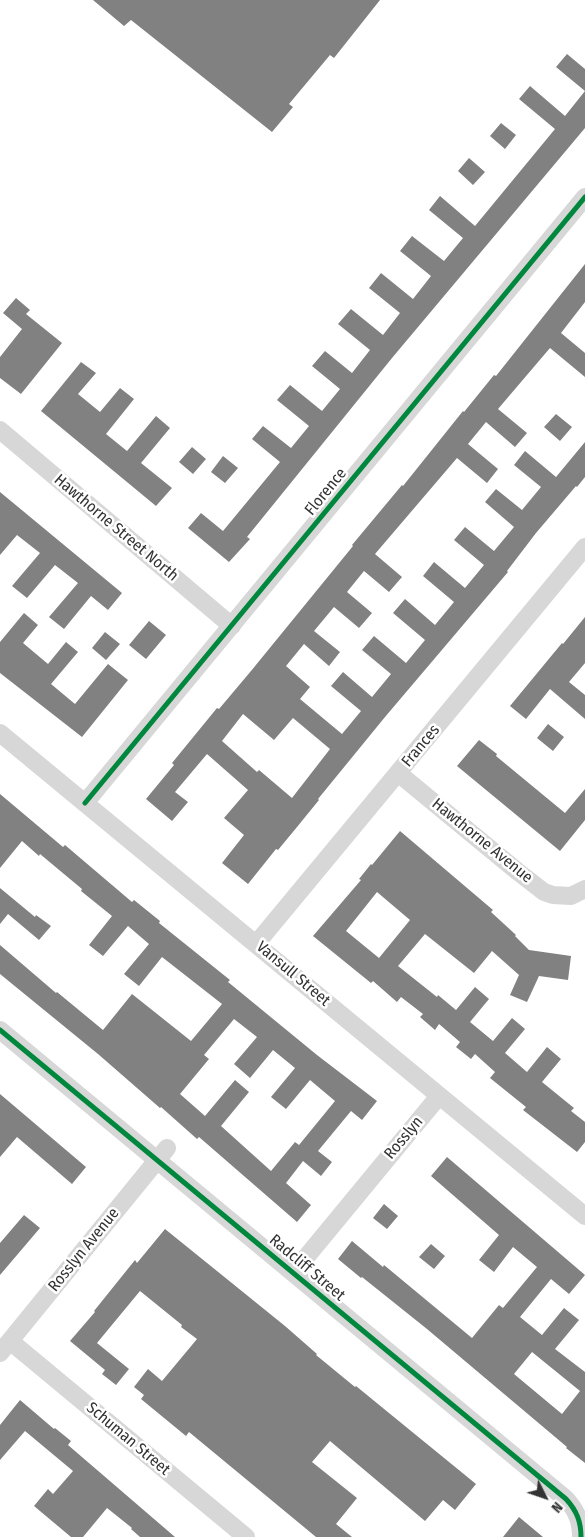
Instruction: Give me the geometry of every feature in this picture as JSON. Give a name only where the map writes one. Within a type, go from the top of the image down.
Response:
[{"type":"street","name":"Florence","points":[[85,803],[585,197]]},
{"type":"street","name":"Hawthorne Street North","points":[[0,430],[232,626]]},
{"type":"street","name":"Frances","points":[[256,944],[585,547]]},
{"type":"street","name":"Vansull Street","points":[[0,733],[585,1216]]},
{"type":"street","name":"Hawthorne Avenue","points":[[398,773],[544,892],[553,895],[578,892]]},
{"type":"street","name":"Radcliff Street","points":[[0,1030],[162,1154],[293,1272],[566,1500],[578,1516],[581,1537]]},
{"type":"street","name":"Rosslyn","points":[[293,1272],[439,1096]]},
{"type":"street","name":"Rosslyn Avenue","points":[[5,1347],[162,1154]]},
{"type":"street","name":"Schuman Street","points":[[5,1347],[246,1537]]},
{"type":"building","points":[[93,0],[380,0],[334,58],[330,55],[289,104],[293,107],[272,132],[131,20],[124,26]]},
{"type":"building","points":[[567,54],[585,69],[585,91],[556,67]]},
{"type":"building","points":[[530,86],[565,116],[585,91],[585,128],[392,358],[247,537],[250,539],[229,562],[188,528],[201,513],[223,531],[280,462],[252,439],[263,426],[291,448],[309,426],[277,400],[290,385],[322,411],[340,389],[312,366],[325,351],[352,373],[370,350],[338,324],[351,309],[383,335],[400,313],[369,288],[381,273],[413,299],[431,276],[400,251],[412,236],[444,261],[463,238],[429,210],[440,196],[475,226],[555,129],[519,99]]},
{"type":"building","points":[[501,123],[516,135],[505,149],[490,136]]},
{"type":"building","points":[[469,158],[485,172],[473,185],[458,171]]},
{"type":"building","points":[[585,264],[585,302],[561,333],[585,353],[585,377],[550,348],[498,409],[527,433],[515,447],[486,422],[468,444],[498,469],[487,483],[457,458],[375,554],[402,577],[389,592],[364,571],[347,592],[372,613],[359,628],[334,607],[314,631],[340,652],[329,666],[304,644],[286,666],[310,687],[300,699],[342,734],[361,711],[331,686],[343,672],[372,697],[391,674],[362,650],[374,636],[406,663],[425,640],[393,613],[405,599],[435,625],[454,602],[423,576],[434,562],[465,588],[484,565],[454,540],[465,527],[494,551],[514,527],[485,502],[496,489],[522,510],[541,487],[514,465],[525,451],[556,477],[585,442],[585,477],[536,533],[508,572],[385,717],[297,827],[278,850],[276,849],[248,884],[222,863],[244,835],[224,818],[248,790],[207,754],[175,792],[188,802],[172,821],[146,799],[174,765],[172,763],[217,708],[219,709],[251,671],[463,411],[494,375],[496,376]],"holes":[[[243,714],[274,740],[293,718],[330,749],[292,798],[259,770],[257,772],[222,741]]]},
{"type":"building","points":[[16,298],[30,310],[26,314],[62,343],[21,394],[0,378],[0,357],[22,329],[3,313]]},
{"type":"building","points":[[81,362],[96,373],[78,394],[100,412],[120,388],[134,399],[106,434],[127,451],[156,416],[170,428],[141,463],[172,488],[156,506],[41,411]]},
{"type":"building","points":[[556,414],[572,427],[560,441],[544,427]]},
{"type":"building","points":[[192,447],[206,459],[193,474],[179,462]]},
{"type":"building","points":[[223,456],[238,468],[225,483],[211,472]]},
{"type":"building","points":[[0,492],[122,593],[108,610],[91,596],[64,629],[49,617],[78,583],[55,565],[27,598],[12,586],[40,553],[17,535],[0,555]]},
{"type":"building","points":[[24,613],[38,625],[23,643],[48,664],[66,642],[78,652],[51,684],[75,704],[108,664],[128,680],[82,737],[0,673],[0,642]]},
{"type":"building","points":[[585,617],[585,663],[569,682],[585,695],[585,719],[550,689],[526,719],[510,706]]},
{"type":"building","points":[[149,621],[166,635],[146,659],[129,645]]},
{"type":"building","points":[[105,632],[120,644],[106,660],[92,648]]},
{"type":"building","points":[[548,724],[564,737],[553,751],[537,738]]},
{"type":"building","points":[[479,740],[565,813],[585,789],[585,820],[560,851],[457,766]]},
{"type":"building","points":[[0,794],[63,847],[65,845],[132,902],[134,900],[160,921],[159,923],[230,980],[228,982],[377,1101],[362,1120],[351,1111],[318,1151],[332,1162],[321,1176],[303,1161],[286,1183],[311,1205],[297,1222],[199,1137],[197,1139],[98,1054],[0,974],[0,945],[103,1030],[132,994],[191,1041],[222,1004],[162,957],[139,986],[124,974],[149,944],[128,926],[103,956],[89,945],[112,916],[40,854],[39,856],[22,841],[0,868]],"holes":[[[234,1019],[257,1037],[234,1064],[250,1078],[273,1050],[295,1068],[271,1097],[286,1109],[310,1080],[335,1101],[299,1145],[295,1142],[271,1171],[221,1126],[249,1092],[235,1080],[205,1116],[180,1094],[209,1059],[204,1055]]]},
{"type":"building","points":[[400,831],[493,910],[491,912],[529,950],[571,956],[568,980],[539,976],[527,1002],[510,995],[519,975],[492,951],[474,973],[425,934],[398,966],[456,1010],[475,987],[489,999],[470,1022],[493,1041],[512,1018],[525,1029],[505,1053],[527,1072],[547,1047],[561,1059],[542,1082],[574,1108],[571,1111],[585,1122],[585,1142],[577,1152],[523,1110],[526,1107],[490,1078],[495,1072],[475,1054],[471,1059],[456,1047],[460,1042],[439,1024],[435,1030],[420,1017],[423,1014],[401,997],[397,1002],[373,981],[371,983],[313,936]],"holes":[[[377,892],[410,920],[379,958],[346,931]]]},
{"type":"building","points":[[0,888],[35,917],[36,915],[51,926],[39,940],[8,914],[0,924]]},
{"type":"building","points":[[0,1094],[86,1167],[72,1184],[17,1137],[0,1157]]},
{"type":"building","points":[[447,1157],[585,1275],[569,1294],[551,1279],[520,1317],[542,1335],[564,1308],[579,1320],[555,1349],[585,1372],[585,1463],[427,1329],[338,1259],[352,1241],[472,1338],[499,1305],[503,1308],[537,1267],[513,1247],[494,1272],[479,1260],[499,1235],[431,1176]],"holes":[[[532,1352],[580,1391],[562,1414],[514,1374]]]},
{"type":"building","points":[[384,1204],[398,1216],[387,1229],[373,1218]]},
{"type":"building","points":[[24,1215],[40,1228],[0,1275],[0,1243]]},
{"type":"building","points":[[165,1229],[285,1326],[355,1387],[476,1484],[455,1510],[443,1500],[425,1521],[330,1441],[312,1462],[357,1498],[336,1524],[352,1537],[316,1537],[189,1432],[186,1436],[141,1399],[144,1395],[134,1387],[148,1369],[162,1381],[197,1339],[140,1291],[97,1343],[129,1369],[116,1385],[102,1374],[105,1370],[70,1341],[135,1260],[137,1263]]},
{"type":"building","points":[[431,1244],[445,1256],[434,1269],[419,1257]]},
{"type":"building","points":[[20,1400],[71,1441],[68,1445],[175,1537],[140,1537],[107,1508],[83,1537],[71,1537],[34,1506],[48,1489],[53,1494],[73,1471],[25,1431],[0,1460],[0,1425]]},
{"type":"building","points":[[519,1517],[543,1537],[503,1537]]},
{"type":"cycle path","points":[[85,803],[585,197]]},
{"type":"cycle path","points":[[0,1030],[566,1499],[578,1517],[581,1537]]}]
